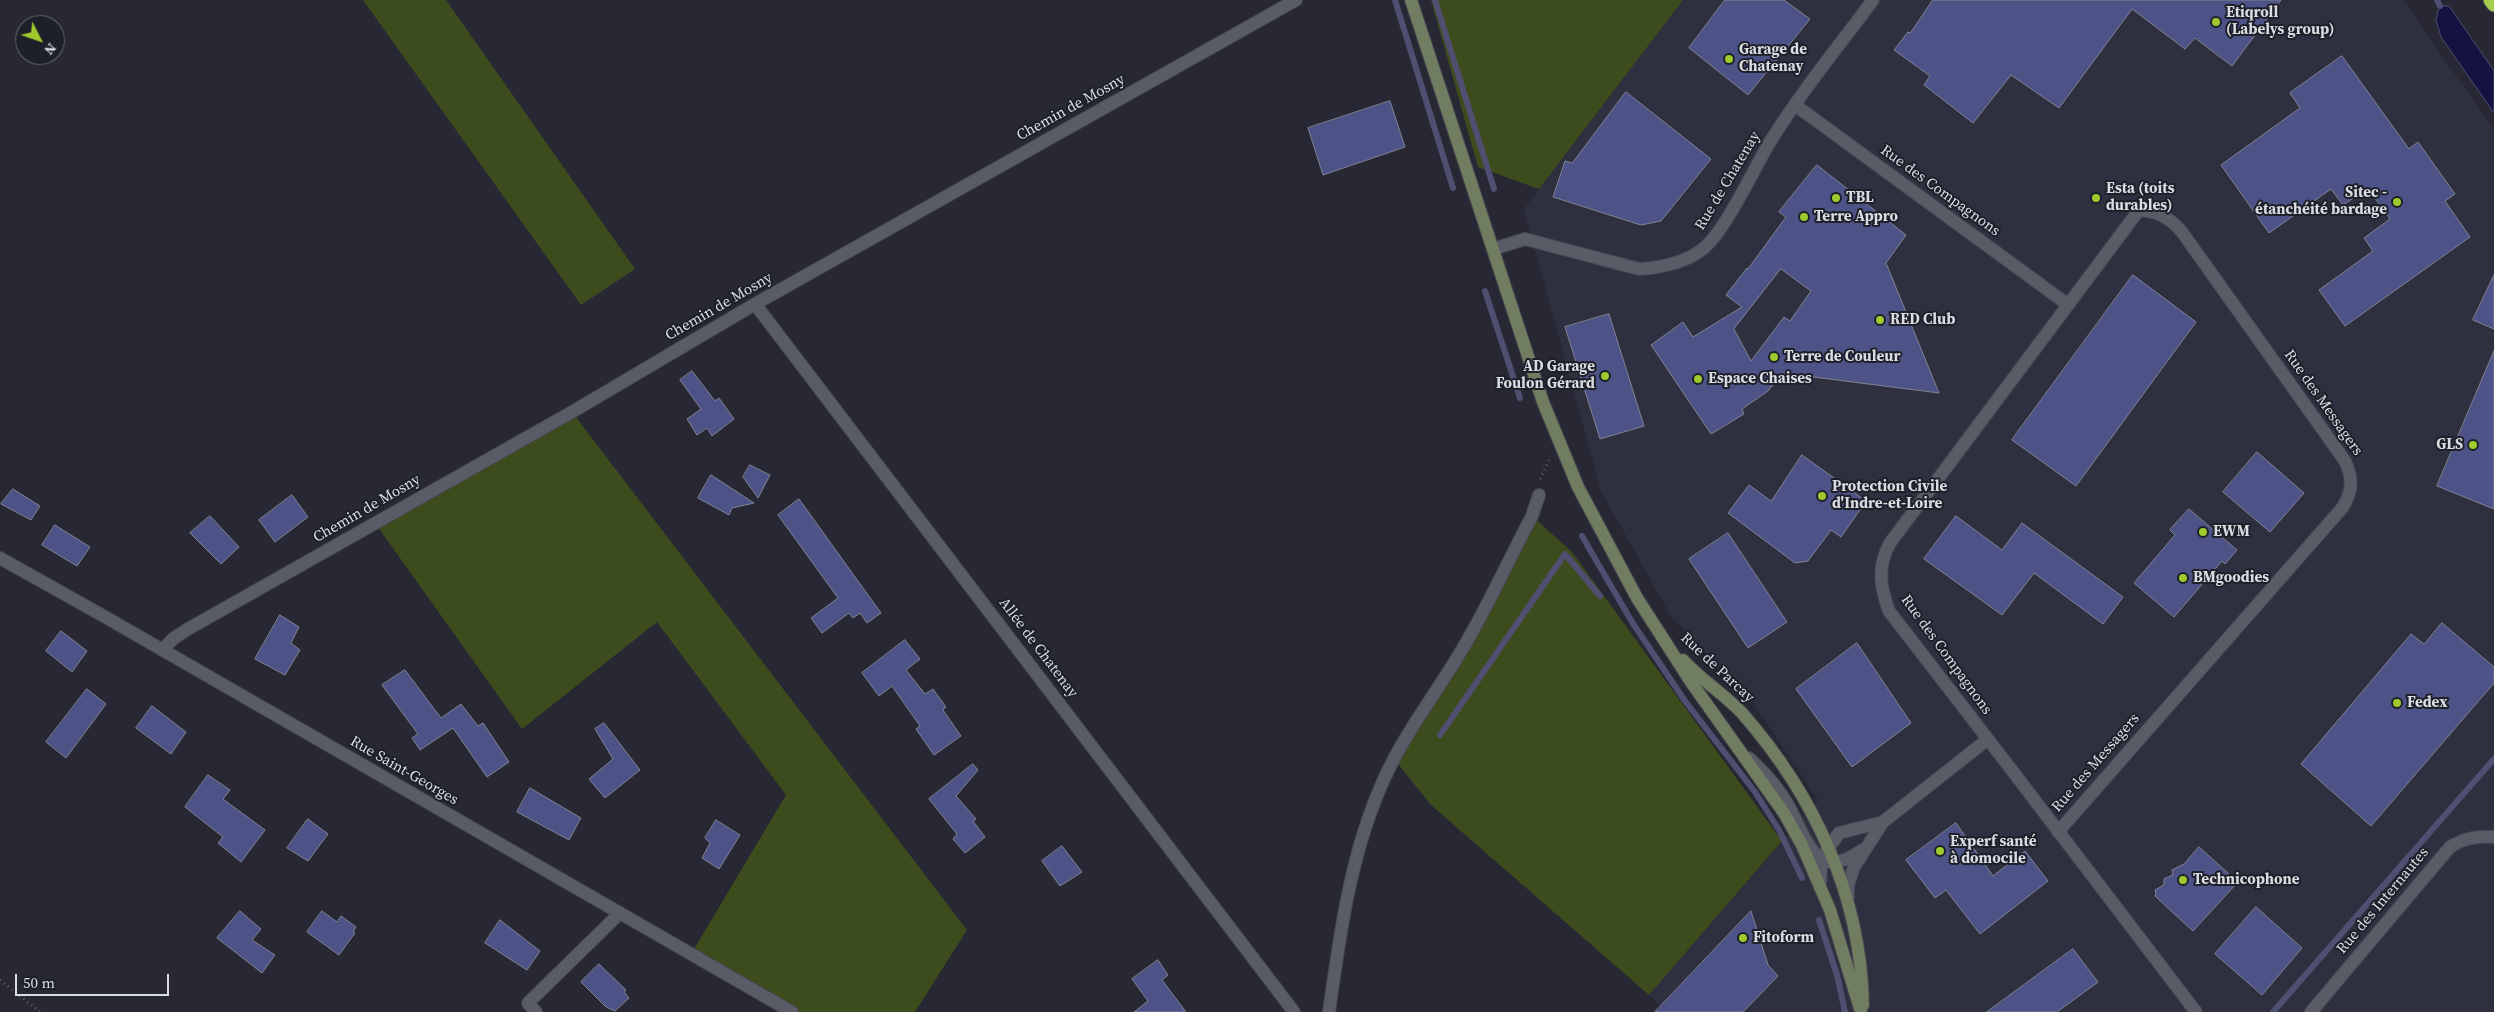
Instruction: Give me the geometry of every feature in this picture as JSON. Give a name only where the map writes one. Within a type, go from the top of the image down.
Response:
[{"type":"highway","points":[[2491,0],[2494,4]]},
{"type":"street","name":"Chemin de Mosny","points":[[162,650],[174,638],[188,629],[564,417],[756,304],[1296,0]]},
{"type":"street","points":[[1411,0],[1543,402],[1559,445],[1607,544],[1637,598],[1667,643]]},
{"type":"street","name":"Rue de Chatenay","points":[[1493,249],[1525,239],[1640,268],[1650,268],[1681,261],[1703,249],[1712,240],[1770,141],[1873,0]]},
{"type":"street","name":"Rue des Compagnons","points":[[1795,105],[2067,304]]},
{"type":"street","name":"Rue des Compagnons","points":[[1848,897],[1850,877],[1863,850],[1883,822],[1988,739],[1890,610],[1882,592],[1881,568],[1884,555],[1890,543],[2139,210]]},
{"type":"street","name":"Rue des Messagers","points":[[2058,832],[2343,506],[2351,493],[2352,478],[2345,460],[2182,232],[2171,219],[2156,211],[2139,210]]},
{"type":"street","name":"Allée de Chatenay","points":[[756,304],[1294,1012]]},
{"type":"street","points":[[1328,1012],[1337,950],[1354,872],[1385,777],[1400,747],[1461,653],[1532,516],[1539,494]]},
{"type":"street","name":"Rue Saint-Georges","points":[[0,558],[792,1012]]},
{"type":"street","name":"Rue de Parcay","points":[[1667,643],[1691,682],[1784,813],[1802,846],[1820,887],[1843,950],[1862,1012]]},
{"type":"street","name":"Rue de Parcay","points":[[1667,643],[1687,665],[1726,698],[1756,730],[1781,764],[1820,827],[1830,847],[1848,897],[1859,941],[1862,1012]]},
{"type":"street","name":"Rue des Messagers","points":[[1988,739],[2196,1012]]},
{"type":"street","points":[[1737,745],[1779,790],[1811,847],[1821,859],[1836,863],[1863,850]]},
{"type":"street","name":"Rue des Compagnons","points":[[1839,833],[1883,822]]},
{"type":"street","points":[[1820,827],[1839,833],[1821,859],[1820,887]]},
{"type":"street","name":"Rue des Internautes","points":[[2311,1012],[2450,847],[2460,840],[2472,837],[2494,836]]},
{"type":"street","points":[[536,1012],[528,1003],[620,913]]},
{"type":"path","points":[[1539,494],[1540,475],[1559,445]]},
{"type":"path","points":[[0,980],[40,1012]]},
{"type":"shaded area","points":[[1683,0],[2403,0],[2494,130],[2494,1012],[1666,1012],[1649,995],[1818,800],[1753,702],[1671,616],[1601,491],[1524,209]]},
{"type":"shaded area","points":[[2440,6],[2449,6],[2494,71],[2494,113],[2441,37],[2436,20]]},
{"type":"green space","points":[[363,0],[446,0],[635,269],[581,305]]},
{"type":"green space","points":[[1431,0],[1683,0],[1539,189],[1478,167]]},
{"type":"green space","points":[[572,412],[967,930],[915,1012],[793,1012],[691,954],[786,795],[657,622],[522,729],[375,523]]},
{"type":"green space","points":[[1532,516],[1572,552],[1782,841],[1649,995],[1431,805],[1394,759]]},
{"type":"building","points":[[1725,0],[1784,0],[1810,19],[1748,95],[1689,48]]},
{"type":"building","points":[[1933,0],[2281,0],[2232,66],[2195,38],[2185,49],[2132,9],[2059,108],[2011,75],[1973,123],[1924,85],[1930,76],[1894,50],[1908,32],[1910,33]]},
{"type":"building","points":[[2342,56],[2409,149],[2418,142],[2455,194],[2445,201],[2470,237],[2345,326],[2319,290],[2373,251],[2364,238],[2390,219],[2372,194],[2365,198],[2361,193],[2343,205],[2331,189],[2269,233],[2221,165],[2300,108],[2290,93]]},
{"type":"building","points":[[1626,92],[1711,159],[1661,221],[1641,225],[1553,197],[1565,161],[1572,163]]},
{"type":"building","points":[[1390,101],[1405,147],[1323,175],[1308,128]]},
{"type":"building","points":[[1817,165],[1906,235],[1886,263],[1939,393],[1782,373],[1768,391],[1742,409],[1744,414],[1711,434],[1651,345],[1683,322],[1693,337],[1742,307],[1726,295],[1748,269],[1786,217],[1779,212]],"holes":[[[1781,269],[1811,291],[1790,321],[1784,317],[1751,361],[1734,329]]]},
{"type":"building","points":[[2133,275],[2196,322],[2076,486],[2012,440]]},
{"type":"building","points":[[2494,275],[2494,329],[2473,320]]},
{"type":"building","name":"AD Garage Foulon Gérard","points":[[1609,314],[1644,426],[1600,439],[1565,327]]},
{"type":"building","points":[[2494,351],[2494,509],[2437,486]]},
{"type":"building","points":[[692,371],[715,401],[719,398],[734,419],[712,436],[707,428],[697,435],[687,419],[701,409],[680,380]]},
{"type":"building","points":[[2257,452],[2304,493],[2270,532],[2223,492]]},
{"type":"building","points":[[1802,455],[1866,501],[1841,537],[1831,530],[1808,561],[1795,563],[1728,513],[1749,485],[1771,501]]},
{"type":"building","points":[[750,465],[770,475],[758,498],[743,477]]},
{"type":"building","points":[[711,475],[754,503],[732,508],[729,515],[698,498]]},
{"type":"building","points":[[13,489],[40,506],[31,520],[1,504]]},
{"type":"building","points":[[292,495],[308,517],[275,542],[259,520]]},
{"type":"building","points":[[799,499],[881,613],[867,623],[860,613],[853,618],[849,613],[822,633],[811,618],[838,598],[778,515]]},
{"type":"building","points":[[2189,509],[2237,550],[2225,564],[2222,561],[2174,617],[2134,583],[2175,535],[2170,530]]},
{"type":"building","points":[[210,516],[239,547],[221,564],[190,533]]},
{"type":"building","points":[[1956,516],[2002,550],[2022,523],[2123,597],[2103,624],[2034,573],[2002,615],[1924,559]]},
{"type":"building","points":[[55,525],[90,547],[77,566],[42,545]]},
{"type":"building","points":[[1728,533],[1787,622],[1748,648],[1689,559]]},
{"type":"building","points":[[280,615],[299,627],[291,643],[300,650],[285,675],[255,659]]},
{"type":"building","points":[[2442,623],[2494,667],[2494,683],[2371,826],[2301,764],[2411,634],[2424,644]]},
{"type":"building","points":[[61,631],[87,651],[72,672],[46,651]]},
{"type":"building","points":[[905,640],[920,659],[906,670],[925,694],[933,689],[946,707],[943,710],[961,736],[934,755],[916,729],[920,726],[892,686],[879,696],[862,673]]},
{"type":"building","points":[[1857,643],[1911,723],[1852,767],[1796,689]]},
{"type":"building","points":[[405,670],[441,718],[461,704],[478,726],[483,723],[509,762],[487,777],[453,728],[420,750],[412,738],[418,734],[382,685]]},
{"type":"building","points":[[87,689],[106,704],[66,758],[46,742]]},
{"type":"building","points":[[152,706],[186,732],[171,754],[136,728]]},
{"type":"building","points":[[604,723],[640,770],[605,798],[589,779],[613,759],[595,729]]},
{"type":"building","points":[[973,764],[978,770],[956,796],[976,819],[973,821],[985,837],[965,853],[953,839],[957,834],[929,799]]},
{"type":"building","points":[[208,775],[230,790],[223,799],[265,830],[241,862],[218,843],[223,837],[185,807]]},
{"type":"building","points":[[530,788],[581,818],[569,840],[517,812]]},
{"type":"building","points":[[308,819],[328,834],[308,861],[287,848]]},
{"type":"building","points":[[716,820],[740,835],[719,869],[702,858],[710,843],[705,838]]},
{"type":"building","points":[[1956,823],[1993,876],[2025,851],[2048,881],[1980,934],[1946,890],[1935,898],[1906,860]]},
{"type":"building","points":[[1062,846],[1082,872],[1060,886],[1042,861]]},
{"type":"building","points":[[2199,847],[2238,882],[2193,931],[2155,896],[2155,890],[2164,885],[2164,879],[2173,875],[2172,870],[2184,864]]},
{"type":"building","points":[[2256,907],[2302,948],[2262,995],[2215,954]]},
{"type":"building","points":[[240,911],[261,929],[252,940],[275,955],[262,973],[217,938]]},
{"type":"building","points":[[322,911],[337,922],[341,916],[356,927],[353,932],[355,933],[339,955],[307,932]]},
{"type":"building","name":"Fitoform","points":[[1751,911],[1768,965],[1778,976],[1743,1012],[1655,1012]]},
{"type":"building","points":[[500,920],[540,951],[527,970],[485,943]]},
{"type":"building","points":[[2073,949],[2098,982],[2057,1012],[1987,1012]]},
{"type":"building","points":[[1158,960],[1168,975],[1162,980],[1186,1012],[1134,1012],[1148,1001],[1132,979]]},
{"type":"building","points":[[599,964],[626,990],[624,992],[629,998],[615,1011],[606,1007],[581,982]]},
{"type":"waterway","points":[[1395,0],[1453,188]]},
{"type":"waterway","points":[[1435,0],[1494,189]]},
{"type":"waterway","points":[[2437,0],[2440,6]]},
{"type":"waterway","points":[[1485,291],[1520,398]]},
{"type":"waterway","points":[[1582,536],[1632,622],[1685,701],[1755,792],[1779,830],[1802,878]]},
{"type":"waterway","points":[[1440,735],[1565,554],[1600,596]]},
{"type":"waterway","points":[[2273,1012],[2494,759]]},
{"type":"waterway","points":[[1819,920],[1837,975],[1845,1012]]},
{"type":"place","name":"Etiqroll (Labelys group)","points":[[2216,22]]},
{"type":"place","name":"Garage de Chatenay","points":[[1729,59]]},
{"type":"place","name":"TBL","points":[[1836,198]]},
{"type":"place","name":"Esta (toits durables)","points":[[2096,198]]},
{"type":"place","name":"Sitec - étanchéité bardage","points":[[2397,202]]},
{"type":"place","name":"Terre Appro","points":[[1804,217]]},
{"type":"place","name":"RED Club","points":[[1880,320]]},
{"type":"place","name":"Terre de Couleur","points":[[1774,357]]},
{"type":"place","name":"AD Garage Foulon Gérard","points":[[1605,376]]},
{"type":"place","name":"Espace Chaises","points":[[1698,379]]},
{"type":"place","name":"GLS","points":[[2473,445]]},
{"type":"place","name":"Protection Civile d'Indre-et-Loire","points":[[1822,496]]},
{"type":"place","name":"EWM","points":[[2203,532]]},
{"type":"place","name":"BMgoodies","points":[[2183,578]]},
{"type":"place","name":"Fedex","points":[[2397,703]]},
{"type":"place","name":"Experf santé à domocile","points":[[1940,851]]},
{"type":"place","name":"Technicophone","points":[[2183,880]]},
{"type":"place","name":"Fitoform","points":[[1743,938]]}]
